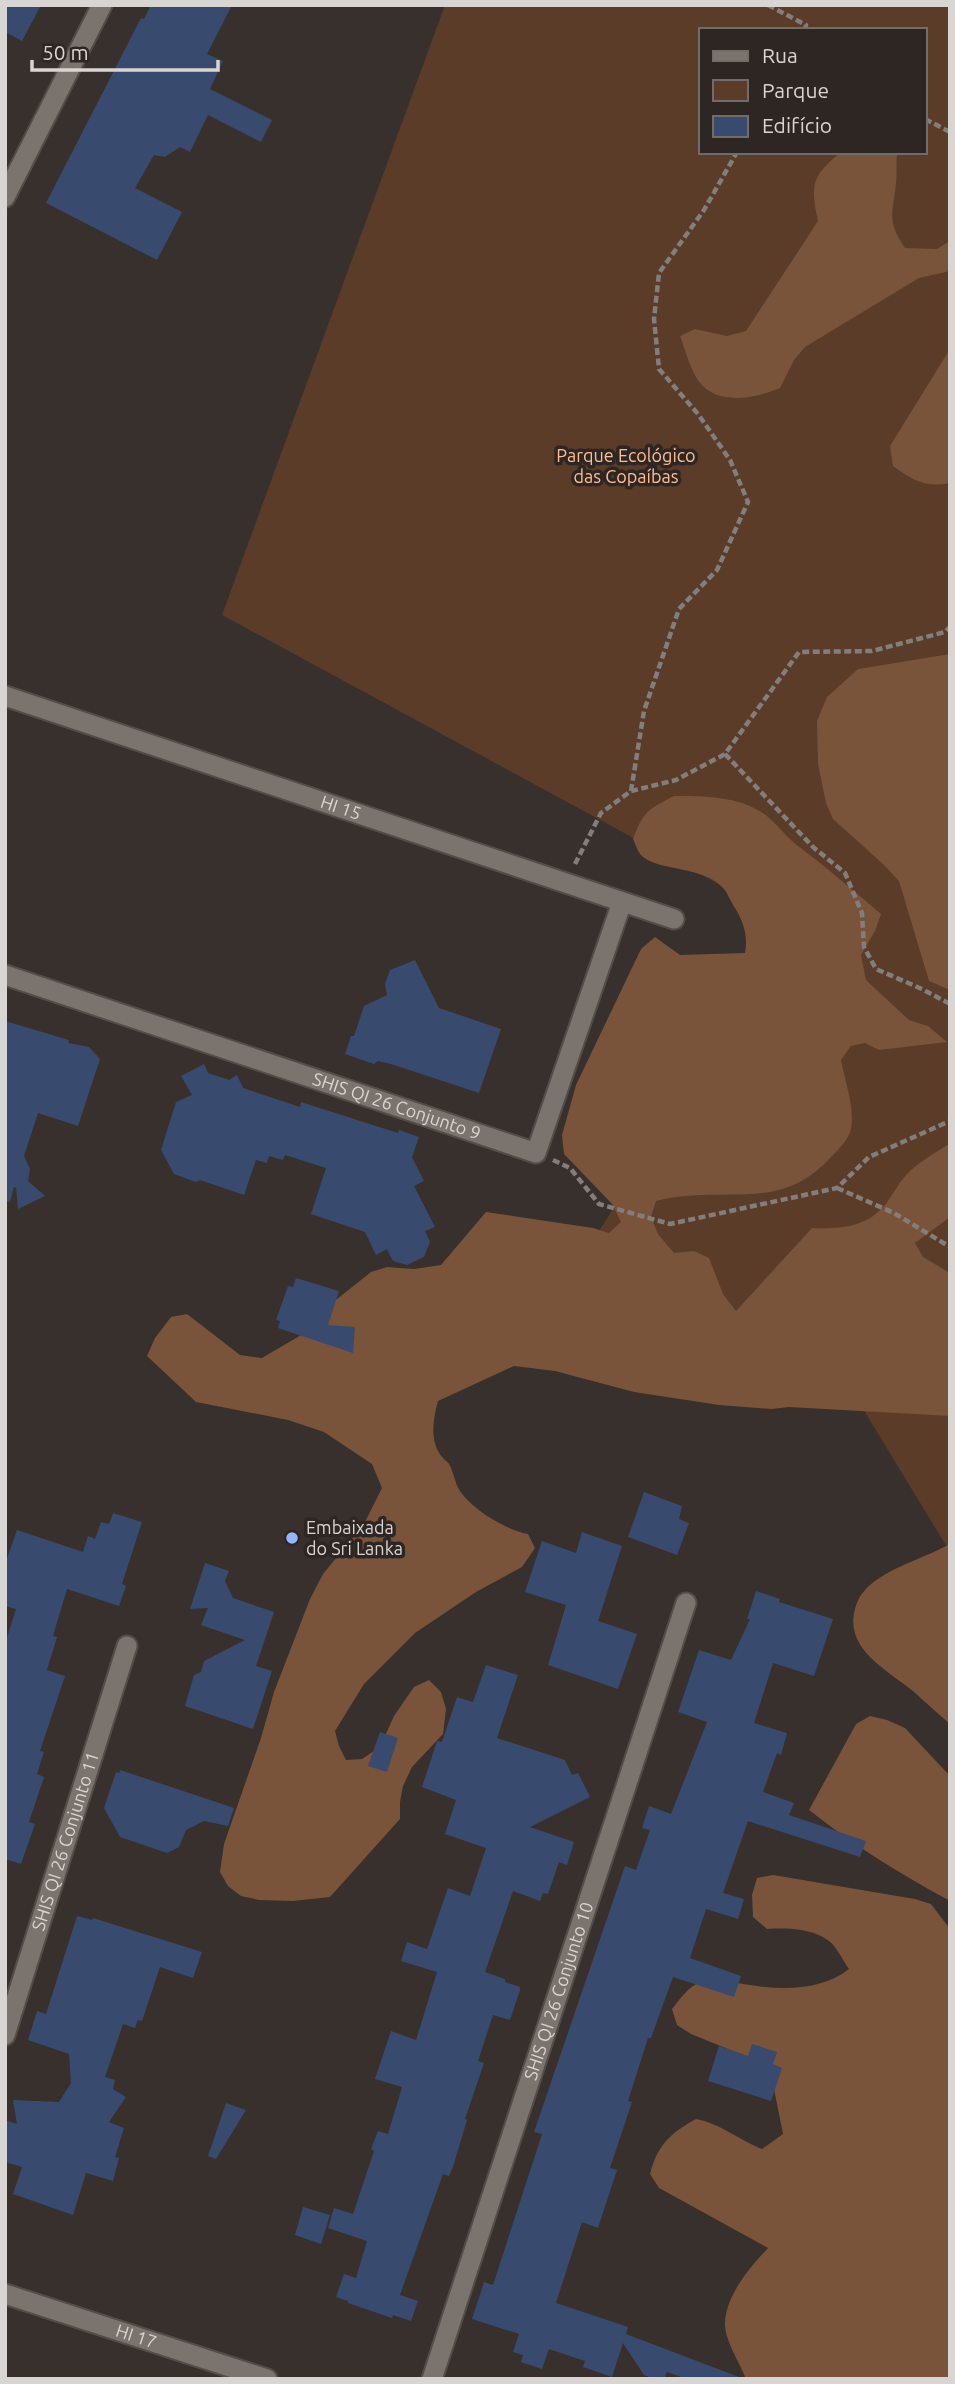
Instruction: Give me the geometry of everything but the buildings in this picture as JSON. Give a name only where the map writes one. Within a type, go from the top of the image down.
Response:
[{"type":"street","points":[[5,197],[102,5]]},
{"type":"street","name":"HI 15","points":[[5,696],[674,919]]},
{"type":"street","points":[[536,1153],[622,902]]},
{"type":"street","name":"SHIS QI 26 Conjunto 9","points":[[5,975],[536,1153]]},
{"type":"street","name":"SHIS QI 26 Conjunto 10","points":[[432,2379],[686,1602]]},
{"type":"street","name":"SHIS QI 26 Conjunto 11","points":[[5,2035],[127,1646]]},
{"type":"street","name":"HI 17","points":[[5,2294],[267,2379]]},
{"type":"path","points":[[768,5],[806,25],[805,28]]},
{"type":"path","points":[[927,121],[949,131]]},
{"type":"path","points":[[631,791],[644,711],[679,609],[716,570],[748,502],[730,460],[698,414],[659,369],[654,319],[659,273],[705,210],[736,154]]},
{"type":"path","points":[[565,883],[601,813],[631,791],[676,780],[725,754],[799,652],[872,651],[945,632],[950,627]]},
{"type":"path","points":[[725,754],[813,847],[845,873],[862,913],[864,947],[876,970],[950,1004]]},
{"type":"path","points":[[536,1153],[570,1168],[599,1204],[670,1224],[837,1188],[869,1157],[950,1121]]},
{"type":"path","points":[[837,1188],[894,1213],[950,1247]]},
{"type":"green space","name":"Parque Ecológico das Copaíbas","points":[[445,5],[950,5],[950,1552],[863,1409],[564,1285],[796,926],[222,615]]},
{"type":"shaded area","points":[[839,154],[897,154],[892,217],[895,230],[905,248],[937,249],[950,241],[950,271],[919,278],[805,347],[794,360],[780,388],[735,398],[713,393],[703,387],[696,377],[680,336],[695,329],[727,336],[746,331],[818,221],[814,189],[824,168]]},
{"type":"shaded area","points":[[950,349],[950,483],[926,484],[893,466],[890,446]]},
{"type":"shaded area","points":[[950,654],[950,990],[929,981],[899,881],[833,819],[826,803],[818,764],[817,721],[827,697],[858,669]]},
{"type":"shaded area","points":[[674,796],[722,798],[757,809],[881,914],[861,955],[866,980],[909,1020],[928,1026],[947,1042],[879,1050],[865,1043],[851,1046],[841,1060],[851,1103],[851,1129],[846,1140],[832,1156],[812,1174],[791,1186],[770,1192],[680,1196],[656,1201],[651,1217],[658,1234],[674,1253],[694,1251],[709,1258],[723,1294],[736,1311],[812,1228],[851,1226],[868,1219],[884,1206],[910,1171],[947,1145],[950,1146],[950,1217],[915,1243],[923,1257],[950,1273],[950,1416],[719,1405],[634,1392],[555,1371],[514,1366],[438,1401],[434,1438],[460,1491],[491,1518],[528,1534],[535,1548],[522,1567],[476,1592],[415,1633],[364,1684],[335,1731],[346,1760],[362,1759],[380,1747],[394,1716],[414,1687],[429,1680],[441,1692],[446,1709],[443,1734],[412,1767],[403,1786],[400,1819],[330,1897],[293,1901],[259,1900],[241,1896],[228,1886],[220,1872],[224,1844],[274,1692],[310,1599],[323,1574],[364,1524],[382,1488],[372,1464],[324,1432],[288,1420],[196,1402],[147,1356],[155,1338],[171,1317],[187,1314],[240,1355],[262,1358],[308,1331],[332,1303],[371,1272],[387,1267],[414,1269],[441,1265],[486,1212],[593,1228],[609,1233],[621,1222],[613,1205],[564,1154],[562,1135],[576,1085],[641,949],[655,937],[680,955],[745,953],[746,947],[743,924],[724,889],[715,881],[693,872],[657,864],[638,851],[633,839],[640,823],[652,808]]},
{"type":"shaded area","points":[[950,1544],[950,1724],[870,1657],[856,1636],[853,1623],[859,1599],[872,1583],[897,1568]]},
{"type":"shaded area","points":[[870,1716],[905,1728],[950,1776],[950,1901],[877,1858],[809,1810],[856,1724]]},
{"type":"shaded area","points":[[773,1875],[915,1899],[931,1904],[950,1929],[950,2379],[746,2379],[727,2336],[726,2313],[740,2282],[768,2248],[659,2188],[650,2174],[656,2156],[666,2141],[696,2119],[762,2149],[783,2134],[772,2079],[745,2056],[691,2034],[677,2025],[672,2009],[688,1990],[706,1980],[770,1987],[798,1987],[825,1982],[849,1969],[835,1947],[815,1933],[767,1929],[753,1917],[752,1895],[757,1878]]},
{"type":"place","name":"Embaixada do Sri Lanka","points":[[292,1538]]}]
